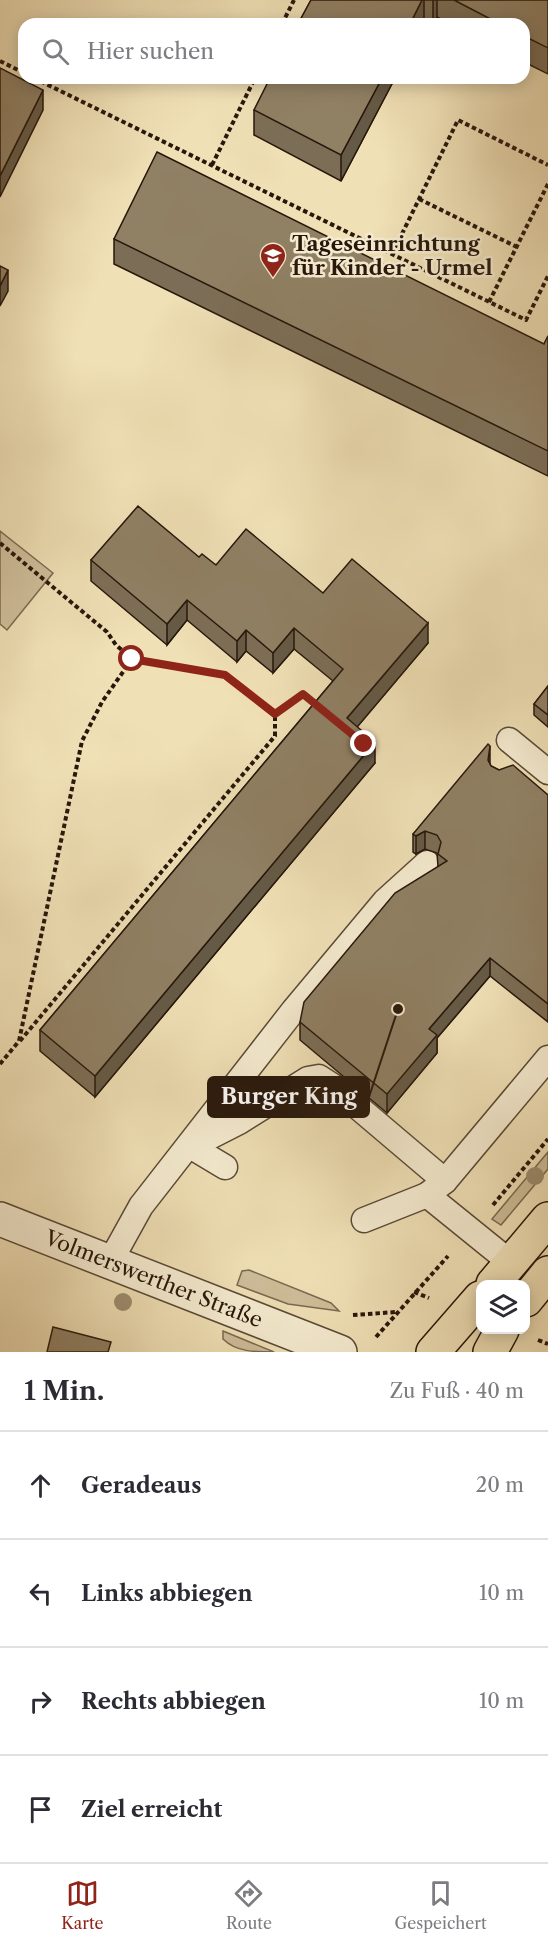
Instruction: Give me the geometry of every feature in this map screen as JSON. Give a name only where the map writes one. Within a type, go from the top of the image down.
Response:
[{"type":"main road","points":[[502,1274],[548,1219]]},
{"type":"main road","points":[[530,1294],[548,1274]]},
{"type":"main road","points":[[432,1352],[476,1302]]},
{"type":"main road","points":[[490,1352],[499,1334]]},
{"type":"street","name":"Volmerswerther Straße","points":[[0,1219],[340,1352]]},
{"type":"lane","points":[[513,752],[548,772]]},
{"type":"lane","points":[[110,1262],[141,1206],[293,1011],[385,901],[426,863]]},
{"type":"lane","points":[[364,1220],[436,1188],[548,1058]]},
{"type":"lane","points":[[190,1146],[239,1122],[308,1079],[319,1077],[333,1086],[436,1188],[502,1274]]},
{"type":"lane","points":[[190,1146],[225,1167]]},
{"type":"path","points":[[285,18],[294,0]]},
{"type":"path","points":[[0,61],[18,70]]},
{"type":"path","points":[[46,84],[526,320],[548,276]]},
{"type":"path","points":[[212,165],[252,84]]},
{"type":"path","points":[[392,254],[458,120],[548,165]]},
{"type":"path","points":[[489,302],[548,184]]},
{"type":"path","points":[[419,199],[516,247]]},
{"type":"path","points":[[0,543],[107,632],[116,645],[132,659],[225,675],[275,714]]},
{"type":"path","points":[[19,1041],[82,741],[102,702],[132,659]]},
{"type":"path","points":[[275,714],[303,694],[321,708]]},
{"type":"path","points":[[0,1064],[275,736],[275,714]]},
{"type":"path","points":[[414,1292],[435,1300]]},
{"type":"shaded area","points":[[0,531],[53,573],[7,630],[0,624]]},
{"type":"shaded area","points":[[548,1152],[548,1169],[501,1225],[492,1219]]},
{"type":"shaded area","points":[[249,1270],[331,1303],[339,1311],[288,1304],[237,1285],[242,1271]]},
{"type":"shaded area","points":[[223,1331],[274,1352],[234,1347],[223,1339]]},
{"type":"building","points":[[311,0],[422,0],[413,18],[301,18]]},
{"type":"building","points":[[454,0],[548,0],[548,48],[530,39],[530,18],[488,18]]},
{"type":"building","points":[[0,68],[18,77],[18,84],[31,84],[43,90],[0,176]]},
{"type":"building","points":[[267,84],[379,84],[341,155],[254,110]]},
{"type":"building","points":[[157,152],[544,344],[548,336],[548,451],[114,239]]},
{"type":"building","points":[[0,266],[8,270],[0,286]]},
{"type":"building","points":[[138,506],[199,557],[202,554],[216,565],[246,529],[323,593],[352,559],[428,623],[347,718],[375,742],[95,1076],[40,1030],[343,669],[294,628],[273,653],[246,630],[237,641],[187,600],[167,624],[91,560]]},
{"type":"building","points":[[548,686],[548,715],[534,704]]},
{"type":"building","points":[[488,744],[490,746],[488,760],[491,766],[499,770],[513,765],[548,795],[548,1004],[490,958],[429,1029],[437,1035],[387,1094],[300,1022],[304,1002],[395,893],[447,861],[438,854],[441,842],[437,835],[425,831],[416,836],[413,834]]},
{"type":"building","points":[[53,1327],[111,1342],[108,1352],[47,1352]]},
{"type":"place","name":"Tageseinrichtung für Kinder - Urmel","points":[[273,279]]},
{"type":"place","name":"Burger King","points":[[398,1009]]},
{"type":"route","points":[[132,659],[225,675],[275,714],[303,694],[364,744]]}]
